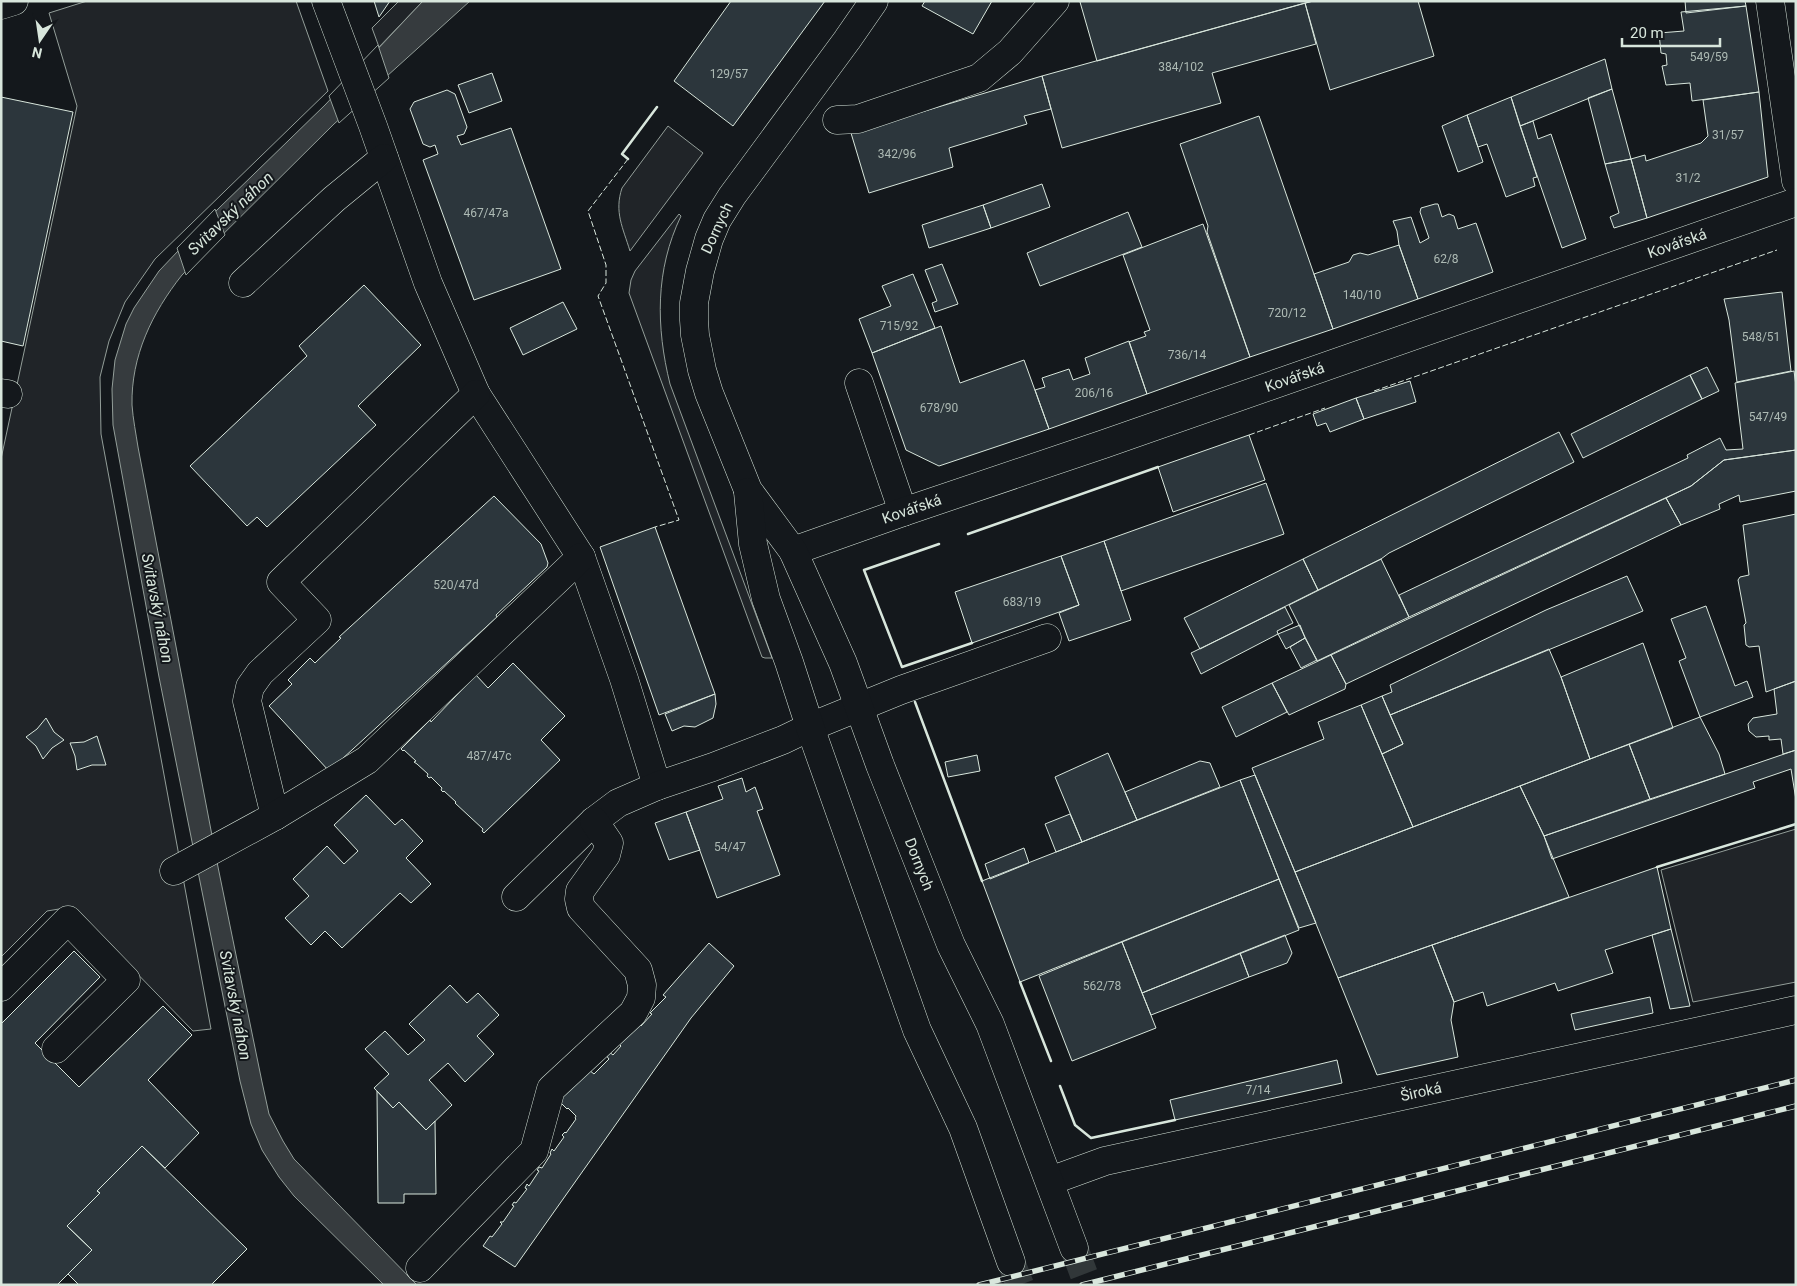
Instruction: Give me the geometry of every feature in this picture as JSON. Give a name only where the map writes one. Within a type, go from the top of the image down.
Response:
[{"type":"main road","points":[[1,5],[14,1]]},
{"type":"main road","points":[[326,1],[373,126],[428,282],[476,394],[581,557],[624,679],[657,786]]},
{"type":"main road","name":"Dornych","points":[[874,1],[728,202],[710,239],[700,271],[694,303],[697,350],[709,393],[748,490],[792,551],[843,663],[880,765],[948,936],[990,1024],[1074,1248]]},
{"type":"main road","points":[[837,120],[858,119],[979,78],[1010,52],[1054,1]]},
{"type":"main road","points":[[1770,1],[1796,181]]},
{"type":"main road","points":[[243,283],[334,199],[384,158]]},
{"type":"main road","name":"Kovářská","points":[[792,551],[1796,202]]},
{"type":"main road","points":[[859,383],[903,512]]},
{"type":"main road","points":[[275,816],[247,701],[250,686],[260,673],[317,620],[281,582],[476,394]]},
{"type":"main road","name":"Dornych","points":[[748,490],[753,544],[766,600],[790,662],[810,727],[917,1030],[963,1128],[1011,1262]]},
{"type":"main road","points":[[174,871],[275,816],[366,760],[581,557]]},
{"type":"main road","points":[[516,897],[594,821],[618,803],[657,786],[783,740],[901,690],[1047,638]]},
{"type":"main road","points":[[420,1268],[534,1151],[551,1089],[633,1013],[641,998],[642,985],[638,970],[581,908],[580,891],[606,855],[609,843],[594,821]]},
{"type":"main road","points":[[1,987],[68,920],[126,980],[56,1049]]},
{"type":"main road","name":"Široká","points":[[1050,1181],[1105,1161],[1796,1010]]},
{"type":"shaded area","points":[[87,1],[296,1],[328,91],[155,259],[125,302],[109,341],[100,377],[101,434],[211,1029],[193,1031],[86,921],[71,911],[59,909],[47,911],[1,957],[1,459],[77,106],[49,13]]},
{"type":"shaded area","points":[[399,1],[423,1],[379,47],[372,28]]},
{"type":"shaded area","points":[[668,126],[703,153],[630,251],[619,212],[622,188]]},
{"type":"shaded area","points":[[679,214],[681,216],[672,236],[666,257],[660,299],[660,320],[665,363],[670,384],[772,658],[762,657],[629,293],[635,271]]},
{"type":"shaded area","points":[[1796,829],[1796,982],[1693,1002],[1661,870]]},
{"type":"water","name":"Svitavský náhon","points":[[423,1],[470,1],[334,124],[182,275],[161,304],[145,336],[135,369],[132,405],[138,447],[218,867],[269,1114],[294,1159],[417,1285],[384,1285],[294,1196],[262,1150],[251,1124],[240,1081],[159,677],[113,425],[112,389],[115,360],[126,324],[134,308],[159,271],[218,209],[325,105]]},
{"type":"pier","points":[[378,45],[389,78],[339,123],[329,96]]},
{"type":"pier","points":[[215,209],[225,235],[186,275],[177,248]]},
{"type":"building","points":[[374,1],[390,1],[379,17]]},
{"type":"building","points":[[731,1],[825,1],[733,126],[674,81]]},
{"type":"building","points":[[925,1],[992,1],[973,34],[922,6]]},
{"type":"building","points":[[1313,1],[1097,61],[1080,2]]},
{"type":"building","points":[[1313,1],[1418,1],[1434,56],[1330,90],[1305,3]]},
{"type":"building","points":[[1685,1],[1745,1],[1746,6],[1686,13]]},
{"type":"building","points":[[1305,3],[1316,44],[1212,73],[1221,103],[1062,148],[1042,76]]},
{"type":"building","points":[[1746,6],[1759,92],[1692,101],[1690,83],[1666,85],[1662,66],[1667,65],[1666,54],[1661,53],[1659,33],[1684,31],[1681,12]]},
{"type":"building","points":[[1605,59],[1612,89],[1520,126],[1511,97]]},
{"type":"building","points":[[492,73],[502,101],[469,113],[458,85]]},
{"type":"building","points":[[1042,76],[1051,109],[1024,116],[1027,124],[949,148],[953,167],[869,193],[851,133]]},
{"type":"building","points":[[1612,89],[1631,159],[1605,164],[1588,98]]},
{"type":"building","points":[[447,90],[455,94],[467,127],[464,134],[457,136],[461,145],[511,128],[561,269],[474,300],[423,160],[438,154],[435,145],[430,147],[423,144],[410,109],[414,102]]},
{"type":"building","points":[[1759,92],[1768,177],[1647,218],[1631,159],[1645,155],[1646,161],[1701,143],[1708,136],[1703,100]]},
{"type":"building","points":[[1,97],[73,112],[23,346],[1,341]]},
{"type":"building","points":[[1511,97],[1537,177],[1533,178],[1535,186],[1506,197],[1487,144],[1478,147],[1467,115]]},
{"type":"building","points":[[1467,115],[1483,162],[1458,172],[1442,126]]},
{"type":"building","points":[[1259,116],[1333,329],[1250,357],[1207,232],[1208,226],[1180,144]]},
{"type":"building","points":[[1533,121],[1538,139],[1551,134],[1586,239],[1562,248],[1520,126]]},
{"type":"building","points":[[1631,159],[1647,218],[1614,228],[1610,217],[1619,213],[1605,164]]},
{"type":"building","points":[[1042,184],[1050,207],[991,228],[983,205]]},
{"type":"building","points":[[1438,204],[1442,217],[1449,214],[1454,216],[1458,229],[1476,223],[1493,272],[1418,299],[1399,245],[1393,221],[1411,217],[1420,243],[1429,238],[1420,212],[1421,208]]},
{"type":"building","points":[[983,205],[991,228],[929,248],[922,225]]},
{"type":"building","points":[[1128,212],[1142,247],[1040,286],[1027,253]]},
{"type":"building","points":[[1203,224],[1250,357],[1147,394],[1129,342],[1146,336],[1144,332],[1150,330],[1123,255]]},
{"type":"building","points":[[1399,245],[1418,299],[1333,329],[1314,274],[1349,262],[1353,255],[1360,253],[1368,255]]},
{"type":"building","points":[[942,264],[958,304],[935,312],[932,303],[937,301],[925,270]]},
{"type":"building","points":[[913,274],[935,328],[872,353],[859,319],[891,306],[882,286]]},
{"type":"building","points":[[364,285],[421,345],[358,406],[376,425],[267,527],[257,517],[247,526],[190,466],[307,356],[299,346]]},
{"type":"building","points":[[1782,292],[1791,371],[1737,382],[1729,320],[1724,299]]},
{"type":"building","points":[[563,302],[577,329],[523,355],[510,328]]},
{"type":"building","points":[[941,326],[960,383],[1024,360],[1049,429],[939,466],[906,450],[872,353]]},
{"type":"building","points":[[1129,341],[1147,394],[1049,429],[1035,390],[1045,387],[1042,378],[1069,369],[1073,380],[1090,374],[1085,358]]},
{"type":"building","points":[[1707,367],[1719,391],[1702,399],[1690,375]]},
{"type":"building","points":[[1794,371],[1796,386],[1796,450],[1724,460],[1691,486],[1409,617],[1399,595],[1688,458],[1687,455],[1720,438],[1726,450],[1743,449],[1735,383]]},
{"type":"building","points":[[1690,375],[1702,399],[1583,458],[1571,434]]},
{"type":"building","points":[[1410,381],[1416,402],[1364,419],[1356,398]]},
{"type":"building","points":[[1356,398],[1364,419],[1330,432],[1326,423],[1317,426],[1313,414]]},
{"type":"building","points":[[1559,432],[1574,462],[1318,590],[1303,559]]},
{"type":"building","points":[[1249,435],[1265,480],[1173,512],[1158,467]]},
{"type":"building","points":[[1796,450],[1796,491],[1740,502],[1739,495],[1719,504],[1720,509],[1681,525],[1666,498],[1691,486],[1724,460]]},
{"type":"building","points":[[1266,483],[1284,534],[1121,591],[1104,541]]},
{"type":"building","points":[[494,496],[541,544],[548,563],[547,567],[496,615],[497,617],[329,771],[269,706],[292,684],[288,680],[310,658],[315,663],[341,638],[339,637]]},
{"type":"building","points":[[1666,498],[1681,525],[1346,684],[1331,655]]},
{"type":"building","points":[[1796,514],[1796,681],[1766,692],[1759,646],[1749,647],[1746,645],[1744,625],[1746,623],[1738,580],[1740,577],[1749,575],[1743,525]]},
{"type":"building","points":[[655,527],[715,694],[659,715],[600,547]]},
{"type":"building","points":[[1104,541],[1131,620],[1069,641],[1059,613],[1079,605],[1061,556]]},
{"type":"building","points":[[1061,556],[1079,605],[972,643],[955,592]]},
{"type":"building","points":[[1303,559],[1318,590],[1200,649],[1184,618]]},
{"type":"building","points":[[1381,559],[1409,617],[1317,661],[1289,605]]},
{"type":"building","points":[[1627,576],[1643,611],[1390,715],[1382,696],[1392,692],[1390,685],[1546,610]]},
{"type":"building","points":[[1706,606],[1735,686],[1747,681],[1753,697],[1700,717],[1679,661],[1686,658],[1671,619]]},
{"type":"building","points":[[1285,607],[1293,623],[1277,631],[1278,634],[1201,674],[1191,653]]},
{"type":"building","points":[[1300,625],[1305,638],[1286,649],[1278,634]]},
{"type":"building","points":[[1305,638],[1317,660],[1301,668],[1290,647]]},
{"type":"building","points":[[1643,643],[1673,728],[1590,759],[1561,677]]},
{"type":"building","points":[[1549,649],[1590,759],[1413,827],[1382,754],[1403,744],[1390,715]]},
{"type":"building","points":[[1331,655],[1346,684],[1345,689],[1289,715],[1272,683]]},
{"type":"building","points":[[513,663],[565,716],[541,740],[560,760],[484,833],[483,829],[441,790],[442,788],[431,777],[427,776],[428,774],[414,762],[416,761],[401,749],[430,720],[431,722],[476,675],[488,688]]},
{"type":"building","points":[[1796,681],[1796,750],[1783,754],[1781,739],[1769,740],[1769,736],[1756,737],[1749,731],[1748,724],[1753,718],[1777,714],[1774,689]]},
{"type":"building","points":[[1272,683],[1287,712],[1236,737],[1222,707]]},
{"type":"building","points":[[715,694],[716,704],[713,718],[695,727],[684,726],[672,731],[665,714]]},
{"type":"building","points":[[1382,696],[1403,744],[1382,754],[1361,705]]},
{"type":"building","points":[[1361,705],[1413,827],[1295,872],[1252,768],[1324,739],[1318,722]]},
{"type":"building","points":[[1700,717],[1719,754],[1725,774],[1650,799],[1629,744]]},
{"type":"building","points":[[46,718],[54,732],[64,740],[52,748],[43,759],[36,746],[26,737],[37,729]]},
{"type":"building","points":[[97,736],[106,765],[92,765],[77,770],[75,756],[70,743],[84,742]]},
{"type":"building","points":[[1629,744],[1650,799],[1544,836],[1520,786]]},
{"type":"building","points":[[1796,750],[1796,800],[1791,769],[1753,782],[1755,788],[1552,859],[1544,836]]},
{"type":"building","points":[[1108,753],[1137,820],[1082,842],[1055,777]]},
{"type":"building","points":[[977,755],[980,771],[948,777],[945,762]]},
{"type":"building","points":[[1200,761],[1210,763],[1220,787],[1137,820],[1125,792]]},
{"type":"building","points":[[1255,775],[1316,923],[1299,928],[1240,780]]},
{"type":"building","points":[[742,778],[746,792],[755,787],[763,809],[757,811],[780,875],[717,898],[686,812],[723,799],[718,786]]},
{"type":"building","points":[[1240,780],[1279,879],[1020,982],[982,881]]},
{"type":"building","points":[[1520,786],[1544,836],[1569,897],[1338,978],[1295,872]]},
{"type":"building","points":[[366,795],[395,825],[402,819],[423,841],[406,858],[431,884],[411,903],[400,893],[342,948],[325,931],[311,945],[285,918],[309,896],[293,879],[327,846],[344,864],[358,851],[334,825]]},
{"type":"building","points":[[686,812],[700,850],[669,860],[655,823]]},
{"type":"building","points":[[1070,814],[1082,842],[1056,852],[1045,824]]},
{"type":"building","points":[[1024,848],[1029,863],[990,879],[985,864]]},
{"type":"building","points":[[1657,867],[1671,929],[1605,950],[1613,973],[1558,991],[1555,983],[1487,1006],[1483,992],[1454,1002],[1432,945]]},
{"type":"building","points":[[1279,879],[1299,930],[1142,993],[1122,942]]},
{"type":"building","points":[[1671,929],[1690,1006],[1670,1009],[1652,935]]},
{"type":"building","points":[[1285,935],[1292,953],[1287,963],[1249,977],[1240,953]]},
{"type":"building","points":[[1122,942],[1156,1028],[1072,1061],[1039,976]]},
{"type":"building","points":[[709,943],[734,966],[691,1018],[515,1267],[483,1246],[502,1224],[500,1222],[503,1222],[514,1206],[512,1205],[514,1202],[516,1203],[527,1189],[525,1188],[527,1184],[529,1186],[539,1171],[537,1170],[539,1167],[542,1168],[552,1149],[554,1151],[564,1137],[562,1135],[566,1133],[576,1119],[576,1116],[559,1101],[589,1070],[594,1074],[609,1059],[605,1054],[608,1051],[613,1055],[621,1046],[617,1042],[639,1024],[641,1026],[652,1014],[650,1013],[666,997],[663,995]]},
{"type":"building","points":[[1432,945],[1454,1002],[1451,1020],[1458,1057],[1377,1075],[1338,978]]},
{"type":"building","points":[[74,951],[100,977],[35,1043],[79,1087],[163,1006],[192,1035],[148,1080],[199,1133],[165,1168],[142,1146],[97,1191],[100,1193],[67,1226],[92,1250],[57,1285],[1,1285],[1,1024]]},
{"type":"building","points":[[1240,953],[1249,977],[1151,1015],[1142,993]]},
{"type":"building","points":[[450,985],[467,1003],[478,993],[499,1015],[477,1036],[494,1054],[465,1082],[448,1063],[429,1080],[452,1105],[426,1130],[399,1102],[393,1108],[374,1088],[389,1074],[365,1049],[385,1031],[408,1055],[425,1040],[409,1024]]},
{"type":"building","points":[[1650,997],[1653,1013],[1575,1030],[1571,1014]]},
{"type":"building","points":[[1337,1060],[1342,1083],[1175,1120],[1170,1100]]},
{"type":"building","points":[[377,1091],[393,1108],[399,1102],[426,1130],[435,1121],[436,1194],[404,1194],[404,1203],[378,1203]]},
{"type":"building","points":[[142,1146],[247,1249],[211,1285],[79,1285],[68,1274],[92,1250],[67,1226],[100,1193],[97,1191]]},
{"type":"tunnel","points":[[1074,1248],[1088,1285]]},
{"type":"tunnel","points":[[1011,1262],[1020,1285]]},
{"type":"railway","points":[[979,1285],[1796,1080]]},
{"type":"railway","points":[[1082,1285],[1796,1106]]},
{"type":"fence","points":[[628,159],[588,211],[606,265],[606,283],[598,296],[679,520],[655,527]]},
{"type":"fence","points":[[1374,391],[1777,250]]},
{"type":"fence","points":[[1249,435],[1325,408]]},
{"type":"wall","points":[[628,159],[622,154],[657,107]]},
{"type":"wall","points":[[968,534],[1158,467]]},
{"type":"wall","points":[[939,544],[864,570],[902,667],[972,643]]},
{"type":"wall","points":[[915,702],[982,881]]},
{"type":"wall","points":[[1657,867],[1796,824]]},
{"type":"wall","points":[[1020,982],[1051,1061]]},
{"type":"wall","points":[[1060,1086],[1075,1125],[1091,1138],[1175,1120]]}]
